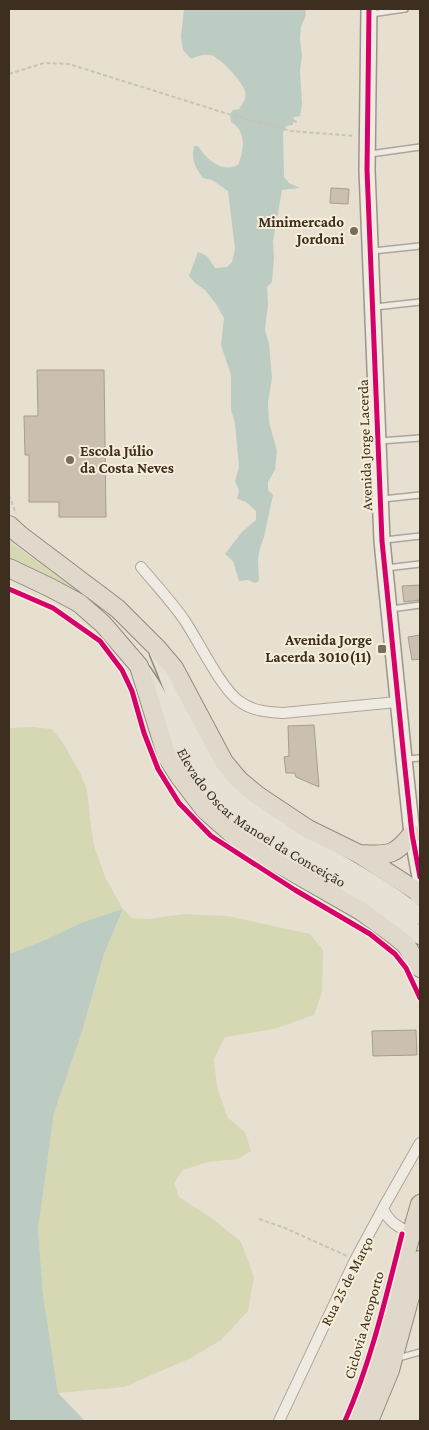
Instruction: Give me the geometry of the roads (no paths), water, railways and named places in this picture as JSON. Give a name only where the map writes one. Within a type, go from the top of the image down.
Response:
[{"type":"highway","points":[[13,522],[20,535],[118,609],[174,668],[224,762],[239,780],[256,795],[308,829],[360,854],[418,892],[420,896]]},
{"type":"highway","points":[[9,568],[79,603],[104,624],[138,666],[167,757],[205,810],[227,830],[256,851],[361,911],[406,945],[418,963]]},
{"type":"highway","points":[[360,854],[392,853],[415,836]]},
{"type":"highway","points":[[353,1421],[376,1358],[420,1204]]},
{"type":"highway","points":[[369,1421],[394,1356],[420,1260]]},
{"type":"main road","name":"Avenida Jorge Lacerda","points":[[368,11],[367,154],[382,541],[397,702],[420,877]]},
{"type":"main road","name":"Elevado Oscar Manoel da Conceição","points":[[156,648],[203,785],[231,814],[292,854],[388,910],[420,936]]},
{"type":"main road","name":"Elevado Oscar Manoel da Conceição","points":[[138,666],[153,685],[162,702],[180,746],[215,777],[229,793],[252,811],[398,898],[420,916]]},
{"type":"street","points":[[141,567],[184,621],[228,690],[239,701],[254,709],[283,713],[397,702]]},
{"type":"street","name":"Rua 25 de Março","points":[[279,1421],[356,1260],[420,1143]]},
{"type":"street","points":[[383,1208],[385,1214],[393,1223],[412,1234]]},
{"type":"street","points":[[372,1230],[393,1223]]},
{"type":"lane","points":[[368,11],[405,9]]},
{"type":"lane","points":[[367,154],[420,147]]},
{"type":"lane","points":[[370,251],[420,246]]},
{"type":"lane","points":[[372,308],[420,302]]},
{"type":"lane","points":[[377,442],[420,438]]},
{"type":"lane","points":[[380,499],[420,495]]},
{"type":"lane","points":[[382,541],[420,536]]},
{"type":"lane","points":[[384,568],[420,564]]},
{"type":"lane","points":[[388,609],[420,605]]},
{"type":"lane","points":[[404,759],[420,758]]},
{"type":"lane","points":[[394,1356],[402,1357],[420,1352]]},
{"type":"place","name":"Minimercado Jordoni","points":[[354,231]]},
{"type":"place","name":"Escola Júlio da Costa Neves","points":[[70,460]]},
{"type":"place","name":"Avenida Jorge Lacerda 3010(11)","points":[[382,649]]}]
